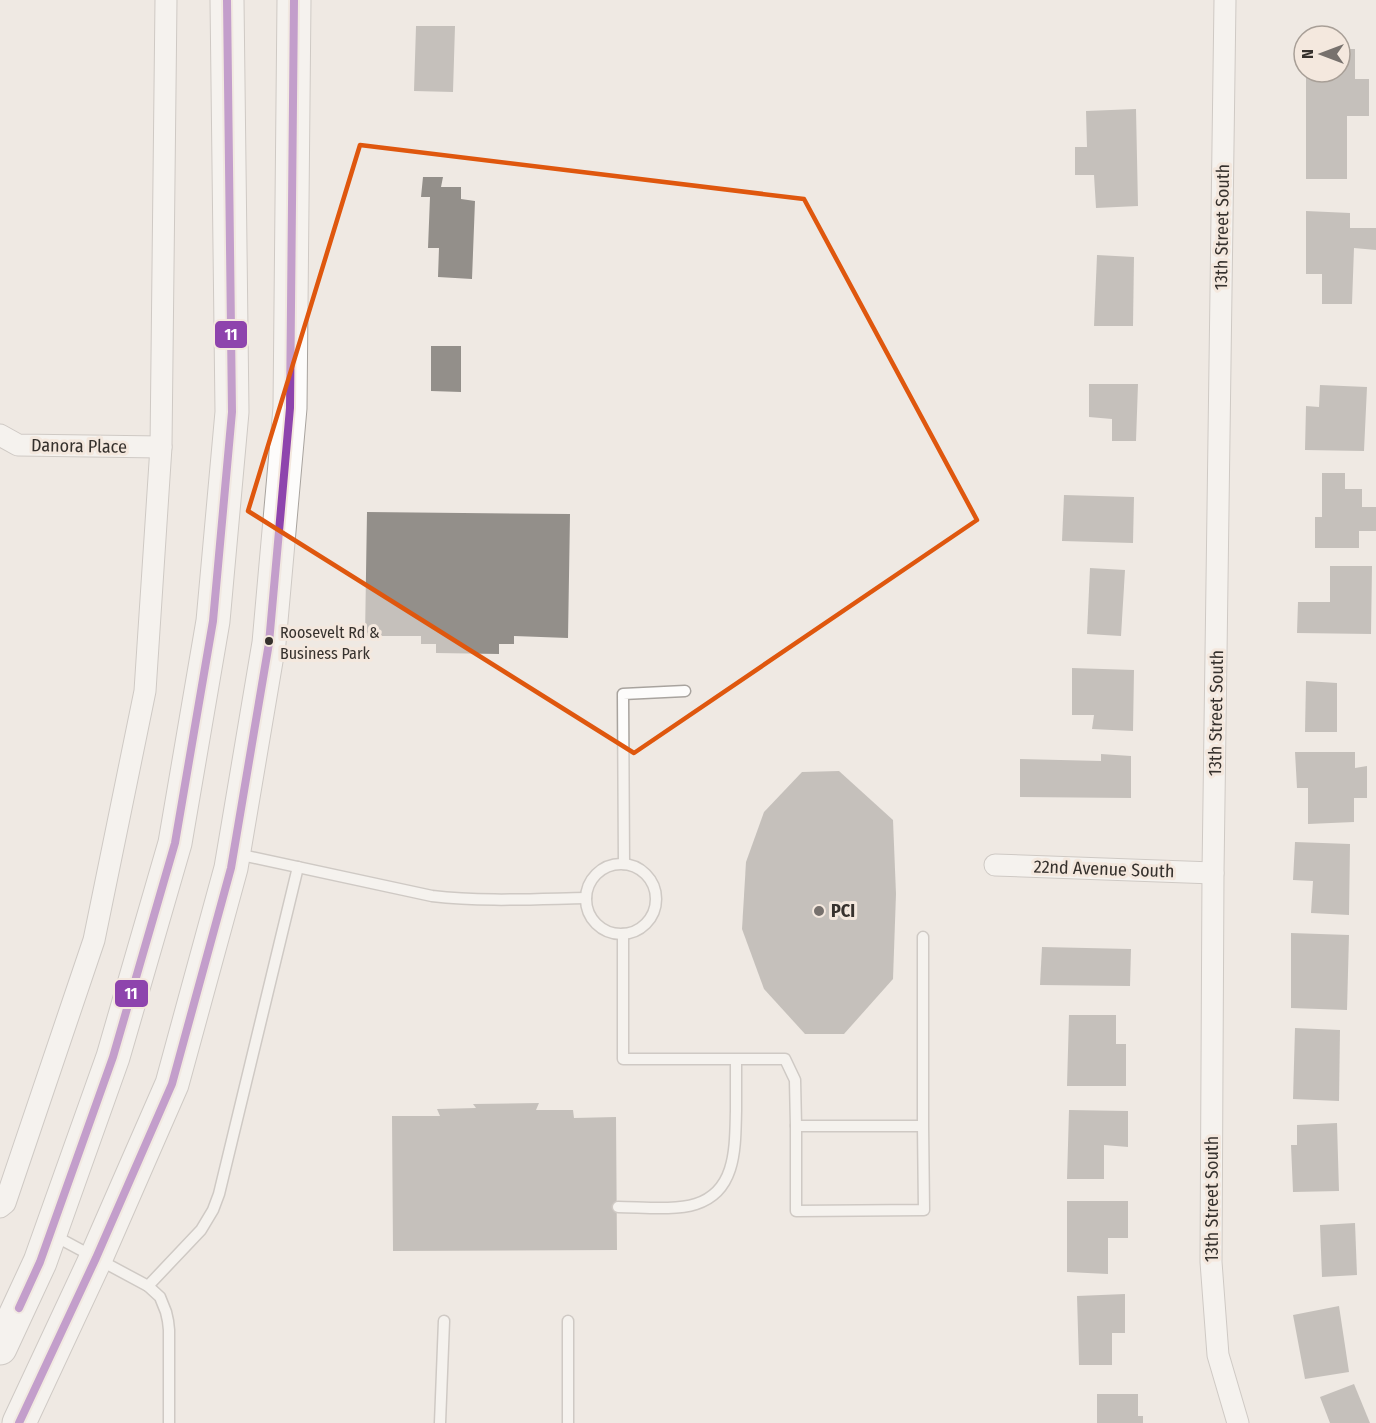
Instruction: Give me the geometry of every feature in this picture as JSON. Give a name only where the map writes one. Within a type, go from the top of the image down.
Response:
[{"type":"main road","points":[[2,1341],[40,1262],[112,1057],[174,843],[213,621],[232,412],[227,0]]},
{"type":"main road","points":[[19,1423],[96,1258],[172,1084],[234,853],[269,643],[290,408],[294,0]]},
{"type":"street","points":[[0,1207],[5,1203],[94,940],[145,691],[161,447],[166,0]]},
{"type":"street","name":"13th Street South","points":[[1225,0],[1211,1262],[1218,1355],[1238,1423]]},
{"type":"street","name":"Danora Place","points":[[0,435],[18,444],[161,447]]},
{"type":"street","name":"22nd Avenue South","points":[[995,865],[1214,873]]},
{"type":"lane","points":[[624,864],[623,694],[685,691]]},
{"type":"lane","points":[[234,853],[432,896],[460,899],[586,898]]},
{"type":"lane","points":[[624,864],[643,872],[650,880],[655,900],[654,910],[642,927],[623,934],[604,930],[596,924],[590,916],[586,898],[597,873],[615,865],[624,864]]},
{"type":"lane","points":[[148,1286],[201,1230],[219,1194],[298,867]]},
{"type":"lane","points":[[623,934],[623,1059],[785,1059],[795,1080],[796,1211],[924,1210],[923,937]]},
{"type":"lane","points":[[618,1207],[681,1207],[707,1200],[719,1190],[730,1168],[735,1145],[736,1060]]},
{"type":"lane","points":[[796,1126],[922,1126]]},
{"type":"lane","points":[[50,1233],[148,1286],[160,1297],[166,1312],[169,1330],[169,1423]]},
{"type":"lane","points":[[441,1423],[444,1321]]},
{"type":"lane","points":[[568,1321],[568,1423]]},
{"type":"highlighted area","points":[[360,145],[804,199],[977,520],[634,753],[248,511]]},
{"type":"building","points":[[416,26],[455,26],[453,92],[414,91]]},
{"type":"building","points":[[1352,49],[1355,49],[1355,79],[1369,79],[1369,116],[1347,116],[1347,179],[1306,179],[1306,84],[1352,84]]},
{"type":"building","points":[[1136,109],[1138,206],[1096,208],[1094,175],[1075,175],[1075,147],[1087,147],[1086,111]]},
{"type":"building","points":[[423,177],[443,177],[441,187],[461,187],[461,199],[475,201],[472,279],[438,277],[439,248],[428,248],[430,197],[421,197]]},
{"type":"building","points":[[1306,211],[1350,213],[1350,228],[1376,228],[1376,250],[1354,248],[1352,304],[1322,304],[1322,274],[1306,274]]},
{"type":"building","points":[[1097,255],[1134,257],[1133,326],[1094,326]]},
{"type":"building","points":[[431,346],[461,346],[461,392],[431,391]]},
{"type":"building","points":[[1089,384],[1138,384],[1136,441],[1112,441],[1112,419],[1089,417]]},
{"type":"building","points":[[1320,385],[1367,387],[1364,451],[1305,450],[1306,406],[1319,407]]},
{"type":"building","points":[[1322,473],[1345,473],[1345,489],[1362,489],[1362,507],[1376,507],[1376,531],[1359,531],[1359,548],[1315,548],[1315,517],[1322,517]]},
{"type":"building","points":[[1064,495],[1134,497],[1133,543],[1062,541]]},
{"type":"building","points":[[367,512],[570,514],[568,638],[514,636],[514,644],[499,644],[499,654],[436,653],[436,644],[421,644],[421,636],[365,636]]},
{"type":"building","points":[[1330,566],[1372,566],[1371,634],[1297,633],[1298,602],[1330,602]]},
{"type":"building","points":[[1090,568],[1125,570],[1121,636],[1087,634]]},
{"type":"building","points":[[1072,668],[1134,670],[1133,731],[1092,729],[1094,715],[1072,715]]},
{"type":"building","points":[[1306,681],[1337,683],[1337,732],[1305,732]]},
{"type":"building","points":[[1295,752],[1355,752],[1355,768],[1367,766],[1367,798],[1354,798],[1354,822],[1308,824],[1308,788],[1297,788]]},
{"type":"building","points":[[1101,754],[1131,756],[1131,798],[1020,797],[1020,759],[1101,761]]},
{"type":"building","name":"PCI","points":[[839,771],[893,820],[896,894],[893,979],[844,1034],[805,1034],[764,989],[742,929],[746,862],[764,812],[802,772]]},
{"type":"building","points":[[1295,842],[1350,844],[1349,915],[1311,913],[1313,881],[1293,880]]},
{"type":"building","points":[[1291,933],[1349,935],[1347,1010],[1291,1008]]},
{"type":"building","points":[[1042,947],[1131,949],[1130,986],[1040,985]]},
{"type":"building","points":[[1069,1015],[1116,1015],[1116,1044],[1126,1044],[1126,1086],[1067,1086]]},
{"type":"building","points":[[1295,1028],[1340,1030],[1339,1101],[1293,1099]]},
{"type":"building","points":[[539,1103],[536,1110],[573,1110],[574,1118],[616,1117],[617,1250],[393,1251],[392,1116],[440,1116],[437,1109],[476,1108],[473,1104]]},
{"type":"building","points":[[1069,1110],[1128,1111],[1128,1147],[1104,1145],[1104,1179],[1067,1179]]},
{"type":"building","points":[[1337,1123],[1339,1191],[1293,1192],[1291,1145],[1297,1145],[1297,1125]]},
{"type":"building","points":[[1067,1201],[1128,1201],[1128,1238],[1108,1238],[1108,1274],[1067,1272]]},
{"type":"building","points":[[1355,1223],[1357,1275],[1322,1277],[1320,1225]]},
{"type":"building","points":[[1125,1294],[1125,1333],[1112,1333],[1112,1365],[1079,1365],[1077,1296]]},
{"type":"building","points":[[1339,1306],[1349,1372],[1305,1379],[1293,1315]]},
{"type":"building","points":[[1354,1384],[1370,1423],[1330,1423],[1320,1397]]},
{"type":"building","points":[[1097,1394],[1138,1394],[1138,1416],[1143,1416],[1143,1423],[1097,1423]]},
{"type":"transit line","name":"11","points":[[19,1308],[40,1262],[113,1057],[175,843],[213,621],[232,412],[227,0]]},
{"type":"transit line","name":"11","points":[[19,1423],[96,1258],[172,1084],[231,868],[269,643],[290,408],[294,0]]},
{"type":"place","name":"Roosevelt Rd & Business Park","points":[[269,641]]},
{"type":"place","name":"PCI","points":[[819,911]]}]
